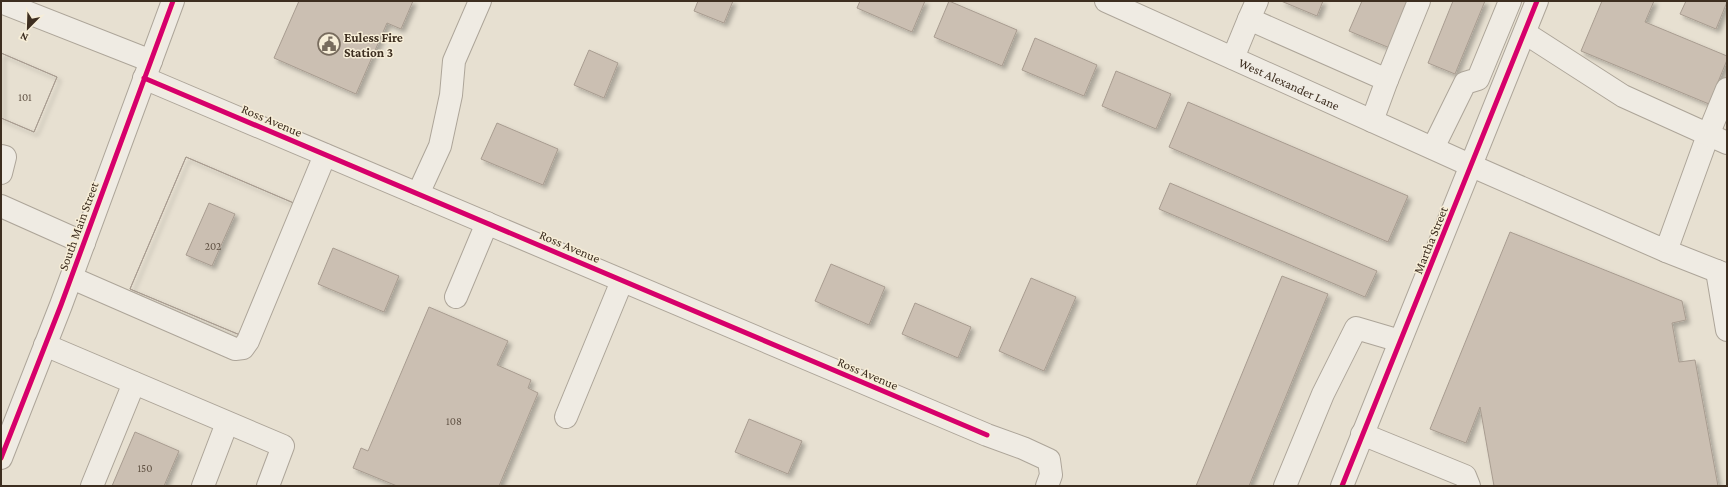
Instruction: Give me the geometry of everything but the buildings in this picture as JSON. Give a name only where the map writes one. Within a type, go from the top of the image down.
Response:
[{"type":"street","name":"South Main Street","points":[[1,458],[72,278],[173,1]]},
{"type":"street","points":[[418,194],[440,146],[451,95],[454,61],[480,1]]},
{"type":"street","name":"West Alexander Lane","points":[[1106,1],[1472,166],[1666,251],[1722,272]]},
{"type":"street","points":[[1372,121],[1419,1]]},
{"type":"street","points":[[1433,148],[1465,83],[1478,79],[1510,1]]},
{"type":"street","name":"Martha Street","points":[[1342,486],[1472,166],[1537,1]]},
{"type":"street","name":"Ross Avenue","points":[[1,2],[148,69],[325,154],[622,281],[1049,460],[1051,475],[1047,486]]},
{"type":"street","points":[[1233,58],[1253,10],[1387,80]]},
{"type":"street","points":[[1525,33],[1623,96],[1718,139]]},
{"type":"street","points":[[1666,251],[1718,139],[1727,89]]},
{"type":"street","points":[[72,278],[235,349],[243,348],[248,341],[325,154]]},
{"type":"street","points":[[1,156],[5,157],[1,173]]},
{"type":"street","points":[[1,206],[84,243]]},
{"type":"street","points":[[456,297],[486,223]]},
{"type":"street","points":[[1722,272],[1727,330]]},
{"type":"street","points":[[566,417],[622,281]]},
{"type":"street","points":[[1285,486],[1323,394],[1356,328],[1400,342]]},
{"type":"street","points":[[46,345],[283,446],[268,486]]},
{"type":"street","points":[[92,486],[134,383]]},
{"type":"street","points":[[203,486],[227,422]]},
{"type":"street","points":[[1362,434],[1464,476],[1469,486]]},
{"type":"cycle path","points":[[1,458],[61,305],[173,1]]},
{"type":"cycle path","points":[[1342,486],[1537,1]]},
{"type":"cycle path","points":[[144,78],[987,435]]},
{"type":"place","name":"Euless Fire Station 3","points":[[329,44]]}]
